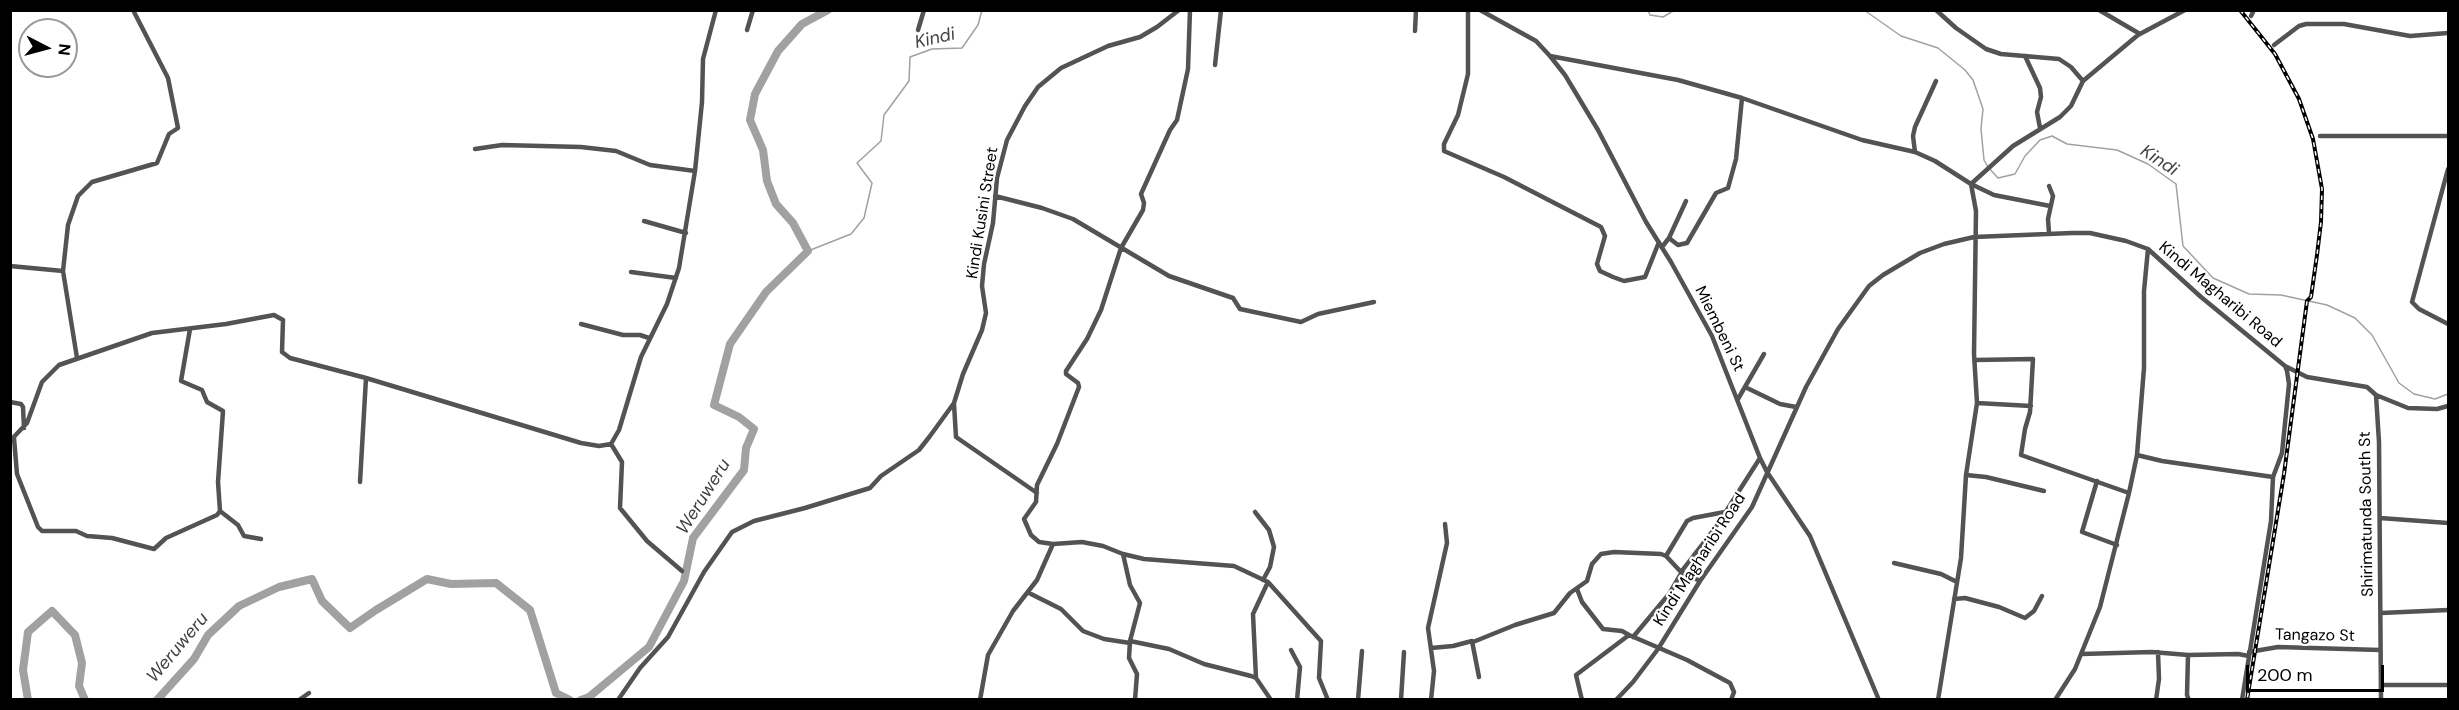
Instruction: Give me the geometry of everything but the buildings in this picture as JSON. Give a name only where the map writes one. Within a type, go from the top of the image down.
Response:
[{"type":"street","points":[[77,358],[63,271],[68,225],[81,191],[92,182],[157,163],[169,134],[178,128],[168,78],[133,10]]},
{"type":"street","points":[[190,329],[180,379],[184,384],[202,390],[207,402],[223,411],[218,482],[220,511],[217,515],[166,538],[154,549],[112,538],[87,536],[76,531],[42,531],[38,527],[17,474],[12,440],[24,428],[38,390],[48,374],[59,365],[135,337],[267,315],[279,316],[283,320],[284,355],[581,443],[599,446],[611,444],[620,430],[634,376],[676,279],[686,233],[695,171],[702,102],[703,60],[716,10]]},
{"type":"street","points":[[747,30],[753,10]]},
{"type":"street","points":[[918,30],[924,10]]},
{"type":"street","name":"Kindi Kusini Street","points":[[618,699],[640,668],[668,637],[704,572],[732,532],[754,520],[870,488],[885,473],[919,450],[954,403],[985,319],[982,286],[997,178],[1007,140],[1026,106],[1047,78],[1060,68],[1140,37],[1158,27],[1179,10]]},
{"type":"street","points":[[1190,10],[1188,69],[1177,120],[1140,194],[1144,203],[1143,210],[1121,248],[1101,310],[1087,339],[1066,371],[1066,374],[1078,383],[1079,387],[1058,444],[1040,478],[1034,507],[1024,519],[1036,540],[1053,544],[1082,542],[1144,559],[1234,566],[1265,581],[1321,641],[1319,678],[1328,699]]},
{"type":"street","points":[[1215,65],[1221,10]]},
{"type":"street","points":[[1415,31],[1416,10]]},
{"type":"street","points":[[1468,10],[1468,74],[1458,115],[1444,144],[1444,151],[1504,177],[1601,227],[1605,236],[1597,264],[1600,271],[1624,281],[1645,277],[1660,245],[1669,238],[1686,201]]},
{"type":"street","name":"Miembeni St","points":[[1480,10],[1536,41],[1565,75],[1592,121],[1712,336],[1760,458],[1810,536],[1879,699]]},
{"type":"street","points":[[1936,10],[1956,28],[1986,49],[2001,54],[2059,59],[2071,67],[2083,81]]},
{"type":"street","points":[[2099,10],[2140,34]]},
{"type":"street","points":[[1971,184],[1997,158],[2040,128],[2054,122],[2071,106],[2083,81],[2140,34],[2185,10]]},
{"type":"street","points":[[2274,45],[2299,26],[2315,23],[2358,26],[2388,34],[2410,36],[2448,33]]},
{"type":"street","points":[[1550,56],[1678,80],[1742,98],[1862,140],[1915,153],[1947,167],[1971,184],[1994,195],[2050,206]]},
{"type":"street","points":[[2025,56],[2040,88],[2041,97],[2037,112],[2040,128]]},
{"type":"street","points":[[1915,153],[1913,136],[1915,127],[1936,81]]},
{"type":"street","points":[[1669,238],[1678,244],[1687,243],[1716,193],[1728,188],[1736,159],[1742,98]]},
{"type":"street","points":[[2320,136],[2448,136]]},
{"type":"street","points":[[475,149],[502,144],[581,147],[615,151],[650,165],[695,171]]},
{"type":"street","points":[[2448,169],[2412,302],[2420,309],[2448,324]]},
{"type":"street","points":[[1938,699],[1960,558],[1966,475],[1977,403],[1974,237],[1976,212],[1971,184]]},
{"type":"street","points":[[2049,186],[2053,193],[2048,219],[2049,233]]},
{"type":"street","points":[[995,196],[1061,213],[1096,231],[1169,276],[1233,298],[1240,309],[1298,322],[1318,314],[1374,302]]},
{"type":"street","points":[[644,221],[686,233]]},
{"type":"street","name":"Kindi Magharibi Road","points":[[1616,699],[1634,682],[1658,649],[1700,581],[1752,507],[1796,407],[1838,330],[1869,286],[1920,253],[1974,237],[2090,233],[2126,241],[2148,249],[2201,297],[2285,366],[2289,384],[2282,453],[2273,477],[2271,521],[2242,699]]},
{"type":"street","points":[[2055,699],[2082,654],[2104,596],[2137,455],[2144,368],[2144,291],[2148,249]]},
{"type":"street","points":[[10,266],[63,271]]},
{"type":"street","points":[[631,272],[676,279]]},
{"type":"street","points":[[581,324],[623,335],[640,335],[649,338]]},
{"type":"street","points":[[1738,399],[1764,354]]},
{"type":"street","points":[[1975,360],[2033,359],[2031,406],[2021,455],[2129,493]]},
{"type":"street","points":[[2285,366],[2312,378],[2367,387],[2376,395],[2408,408],[2437,409],[2448,406]]},
{"type":"street","points":[[360,482],[366,378]]},
{"type":"street","points":[[1745,387],[1780,404],[1796,407]]},
{"type":"street","name":"Shirimatunda South St","points":[[2376,395],[2380,518],[2381,699]]},
{"type":"street","points":[[10,402],[21,404],[23,407],[24,428]]},
{"type":"street","points":[[954,403],[956,437],[1037,493]]},
{"type":"street","points":[[1977,403],[2031,406]]},
{"type":"street","points":[[611,444],[622,462],[620,508],[647,541],[682,571]]},
{"type":"street","points":[[2137,455],[2162,461],[2273,477]]},
{"type":"street","points":[[1582,699],[1576,675],[1631,636],[1669,594],[1760,458]]},
{"type":"street","points":[[1966,475],[1986,477],[2044,491]]},
{"type":"street","points":[[2097,482],[2082,532],[2117,545]]},
{"type":"street","points":[[220,511],[238,525],[244,536],[261,539]]},
{"type":"street","points":[[1256,512],[1269,530],[1274,548],[1270,567],[1253,614],[1256,678],[1271,699]]},
{"type":"street","points":[[1666,556],[1687,521],[1725,512]]},
{"type":"street","points":[[2380,518],[2448,523]]},
{"type":"street","points":[[1431,699],[1434,680],[1428,621],[1446,543],[1445,524]]},
{"type":"street","points":[[980,699],[984,688],[988,655],[1014,611],[1029,592],[1053,544]]},
{"type":"street","points":[[1431,648],[1458,645],[1467,640],[1473,642],[1515,625],[1554,613],[1587,581],[1592,564],[1601,554],[1614,552],[1661,554],[1682,572],[1700,581]]},
{"type":"street","points":[[1124,554],[1130,585],[1140,603],[1130,642],[1129,661],[1137,677],[1135,699]]},
{"type":"street","points":[[1894,563],[1941,574],[1956,582]]},
{"type":"street","points":[[1577,589],[1582,602],[1603,629],[1622,631],[1687,660],[1730,683],[1734,692],[1731,699]]},
{"type":"street","points":[[1029,592],[1061,609],[1083,630],[1104,639],[1169,650],[1204,664],[1256,678]]},
{"type":"street","points":[[1954,599],[1965,598],[1999,607],[2025,618],[2034,611],[2042,596]]},
{"type":"street","points":[[2381,613],[2448,610]]},
{"type":"street","points":[[1473,642],[1479,677]]},
{"type":"street","name":"Tangazo St","points":[[2082,654],[2158,652],[2188,655],[2249,654],[2278,647],[2380,650]]},
{"type":"street","points":[[1291,650],[1300,668],[1297,699]]},
{"type":"street","points":[[1358,699],[1362,651]]},
{"type":"street","points":[[1401,699],[1404,652]]},
{"type":"street","points":[[2156,699],[2159,679],[2158,652]]},
{"type":"street","points":[[2188,655],[2187,695],[2189,699]]},
{"type":"street","points":[[2381,685],[2448,686]]},
{"type":"street","points":[[299,699],[309,693]]},
{"type":"waterway","name":"Weruweru","points":[[581,700],[589,697],[649,647],[684,581],[693,538],[744,470],[746,448],[754,429],[739,417],[714,405],[730,344],[766,292],[808,251],[793,223],[776,204],[767,181],[763,150],[750,120],[755,94],[778,51],[802,24],[828,10]]},
{"type":"waterway","name":"Kindi","points":[[808,251],[851,234],[864,218],[872,183],[857,163],[881,141],[884,115],[909,81],[910,57],[932,49],[962,48],[978,25],[982,10]]},
{"type":"waterway","name":"Kindi","points":[[1648,10],[1650,15],[1663,17],[1675,10]]},
{"type":"waterway","name":"Kindi","points":[[1864,10],[1901,36],[1938,48],[1965,70],[1973,80],[1983,109],[1981,129],[1984,160],[1998,178],[2015,174],[2025,156],[2040,140],[2052,136],[2067,144],[2117,150],[2148,164],[2176,184],[2183,246],[2213,278],[2249,294],[2281,295],[2327,305],[2355,318],[2372,335],[2399,383],[2414,394],[2435,399],[2448,394]]},
{"type":"waterway","name":"Weruweru","points":[[157,700],[194,659],[208,635],[239,606],[279,587],[312,579],[322,601],[350,628],[427,579],[451,584],[496,583],[530,610],[556,693],[570,700]]},
{"type":"waterway","name":"Weruweru","points":[[28,700],[23,670],[28,632],[52,611],[75,635],[82,663],[79,686],[85,700]]},
{"type":"railway","points":[[2240,10],[2275,54],[2299,99],[2313,139],[2322,189],[2321,222],[2311,297],[2307,301],[2284,474],[2247,700]]}]
